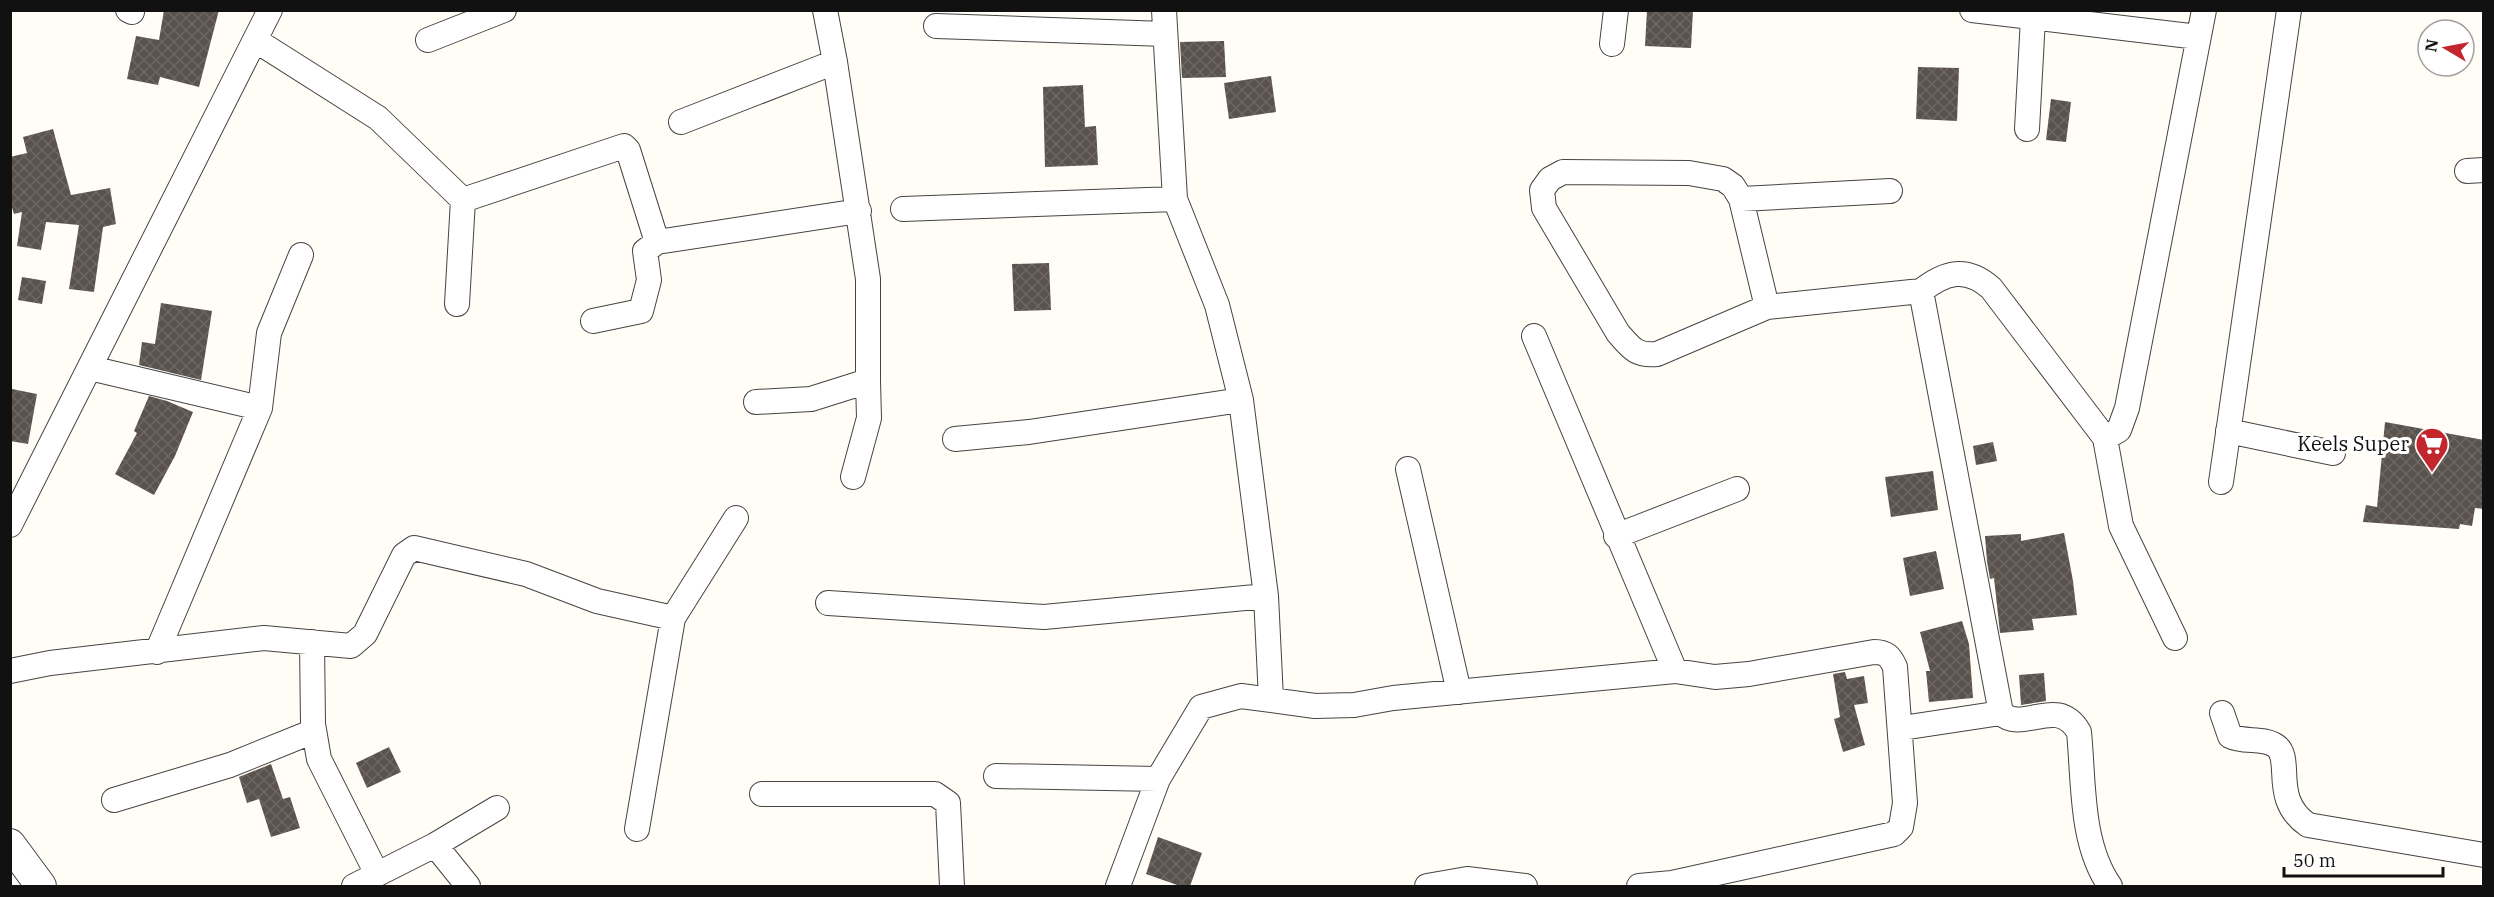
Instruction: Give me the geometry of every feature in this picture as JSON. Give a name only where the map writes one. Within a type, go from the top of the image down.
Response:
[{"type":"street","points":[[10,525],[270,10]]},
{"type":"street","points":[[428,40],[504,10]]},
{"type":"street","points":[[825,10],[859,211],[868,279],[869,418],[853,477]]},
{"type":"street","points":[[1164,10],[1175,200],[1217,305],[1241,400],[1266,596],[1271,699]]},
{"type":"street","points":[[1612,44],[1616,10]]},
{"type":"street","points":[[1972,10],[2198,37]]},
{"type":"street","points":[[2105,438],[2119,430],[2127,408],[2204,10]]},
{"type":"street","points":[[2221,482],[2289,10]]},
{"type":"street","points":[[2026,129],[2033,18]]},
{"type":"street","points":[[936,26],[1165,34]]},
{"type":"street","points":[[255,40],[378,118],[463,200],[458,304]]},
{"type":"street","points":[[681,122],[835,62]]},
{"type":"street","points":[[463,200],[624,146],[628,150],[657,242]]},
{"type":"street","points":[[1767,307],[1742,199],[1733,186],[1723,179],[1689,173],[1563,172],[1550,179],[1542,190],[1544,208],[1618,333],[1631,348],[1643,355],[1657,354],[1767,307],[1921,291],[1936,279],[1950,273],[1971,275],[1982,280],[1991,288],[2105,438],[2121,526],[2175,638]]},
{"type":"street","points":[[1742,199],[1890,191]]},
{"type":"street","points":[[903,209],[1175,200]]},
{"type":"street","points":[[593,321],[641,311],[649,280],[645,250],[657,242],[859,211]]},
{"type":"street","points":[[158,652],[260,408],[269,333],[301,255]]},
{"type":"street","points":[[1921,291],[2001,713],[2007,718],[2016,719],[2056,714],[2074,724],[2079,732],[2089,836],[2101,873],[2110,886]]},
{"type":"street","points":[[1534,336],[1616,536],[1675,671]]},
{"type":"street","points":[[90,368],[260,408]]},
{"type":"street","points":[[756,402],[811,399],[868,381]]},
{"type":"street","points":[[955,440],[1029,432],[1241,400]]},
{"type":"street","points":[[2228,431],[2333,453]]},
{"type":"street","points":[[1408,469],[1459,692]]},
{"type":"street","points":[[1616,536],[1737,489]]},
{"type":"street","points":[[637,829],[673,618],[735,518]]},
{"type":"street","points":[[10,671],[50,663],[264,638],[351,646],[365,634],[404,555],[414,548],[526,574],[597,601],[673,618]]},
{"type":"street","points":[[828,603],[1044,616],[1266,596]]},
{"type":"street","points":[[312,642],[314,731],[319,759],[377,874]]},
{"type":"street","points":[[1118,886],[1158,779],[1201,707],[1241,696],[1315,706],[1353,705],[1394,698],[1675,671],[1715,677],[1749,674],[1883,652],[1890,657],[1895,667],[1902,728],[1905,803],[1900,827],[1894,834],[1672,885],[1639,886]]},
{"type":"street","points":[[1902,728],[2001,713]]},
{"type":"street","points":[[2222,713],[2230,736],[2270,743],[2278,747],[2283,756],[2285,795],[2296,817],[2308,825],[2484,855]]},
{"type":"street","points":[[114,800],[230,765],[314,731]]},
{"type":"street","points":[[996,776],[1158,779]]},
{"type":"street","points":[[762,794],[935,794],[948,803],[952,886]]},
{"type":"street","points":[[354,886],[435,845],[497,808]]},
{"type":"street","points":[[435,845],[468,886]]},
{"type":"street","points":[[11,846],[41,886]]},
{"type":"street","points":[[1427,886],[1467,879],[1525,886]]},
{"type":"building","points":[[164,10],[219,10],[199,87],[160,77],[158,85],[127,79],[136,36],[159,40]]},
{"type":"building","points":[[1647,10],[1693,10],[1691,48],[1645,46]]},
{"type":"building","points":[[1224,41],[1226,77],[1182,78],[1180,42]]},
{"type":"building","points":[[1918,67],[1959,68],[1957,121],[1916,119]]},
{"type":"building","points":[[1271,76],[1276,112],[1229,119],[1224,83]]},
{"type":"building","points":[[1083,85],[1085,127],[1096,126],[1098,165],[1045,167],[1043,87]]},
{"type":"building","points":[[2051,99],[2071,102],[2066,142],[2046,140]]},
{"type":"building","points":[[53,129],[71,195],[110,188],[116,224],[103,227],[94,292],[69,289],[79,225],[46,222],[41,250],[17,246],[22,212],[14,214],[10,201],[10,157],[27,153],[23,137]]},
{"type":"building","points":[[1049,263],[1051,310],[1014,311],[1012,264]]},
{"type":"building","points":[[22,277],[46,281],[42,304],[18,300]]},
{"type":"building","points":[[161,303],[212,311],[201,380],[139,365],[142,342],[155,344]]},
{"type":"building","points":[[12,389],[37,394],[28,444],[10,441]]},
{"type":"building","points":[[149,396],[193,412],[175,456],[154,495],[115,474],[137,433],[134,431]]},
{"type":"building","name":"Keels Super","points":[[2385,422],[2484,440],[2484,509],[2475,508],[2472,526],[2460,524],[2459,529],[2363,522],[2366,505],[2377,507]]},
{"type":"building","points":[[1993,442],[1997,461],[1976,465],[1973,446]]},
{"type":"building","points":[[1933,471],[1938,510],[1891,517],[1885,477]]},
{"type":"building","points":[[2064,533],[2077,615],[2032,619],[2034,630],[2000,633],[1994,578],[1990,579],[1985,536],[2021,534],[2021,541]]},
{"type":"building","points":[[1936,551],[1944,589],[1910,596],[1903,558]]},
{"type":"building","points":[[1962,621],[1969,644],[1973,698],[1929,702],[1926,671],[1930,671],[1920,632]]},
{"type":"building","points":[[1845,672],[1847,679],[1864,676],[1868,703],[1854,705],[1865,745],[1843,752],[1834,719],[1840,717],[1833,674]]},
{"type":"building","points":[[2044,673],[2046,701],[2021,705],[2019,675]]},
{"type":"building","points":[[389,747],[401,772],[367,788],[356,763]]},
{"type":"building","points":[[271,764],[283,799],[290,797],[300,828],[271,837],[259,799],[247,803],[239,777]]},
{"type":"building","points":[[1158,837],[1202,853],[1190,886],[1180,886],[1146,874]]},
{"type":"place","name":"Keels Super","points":[[2432,473]]}]
